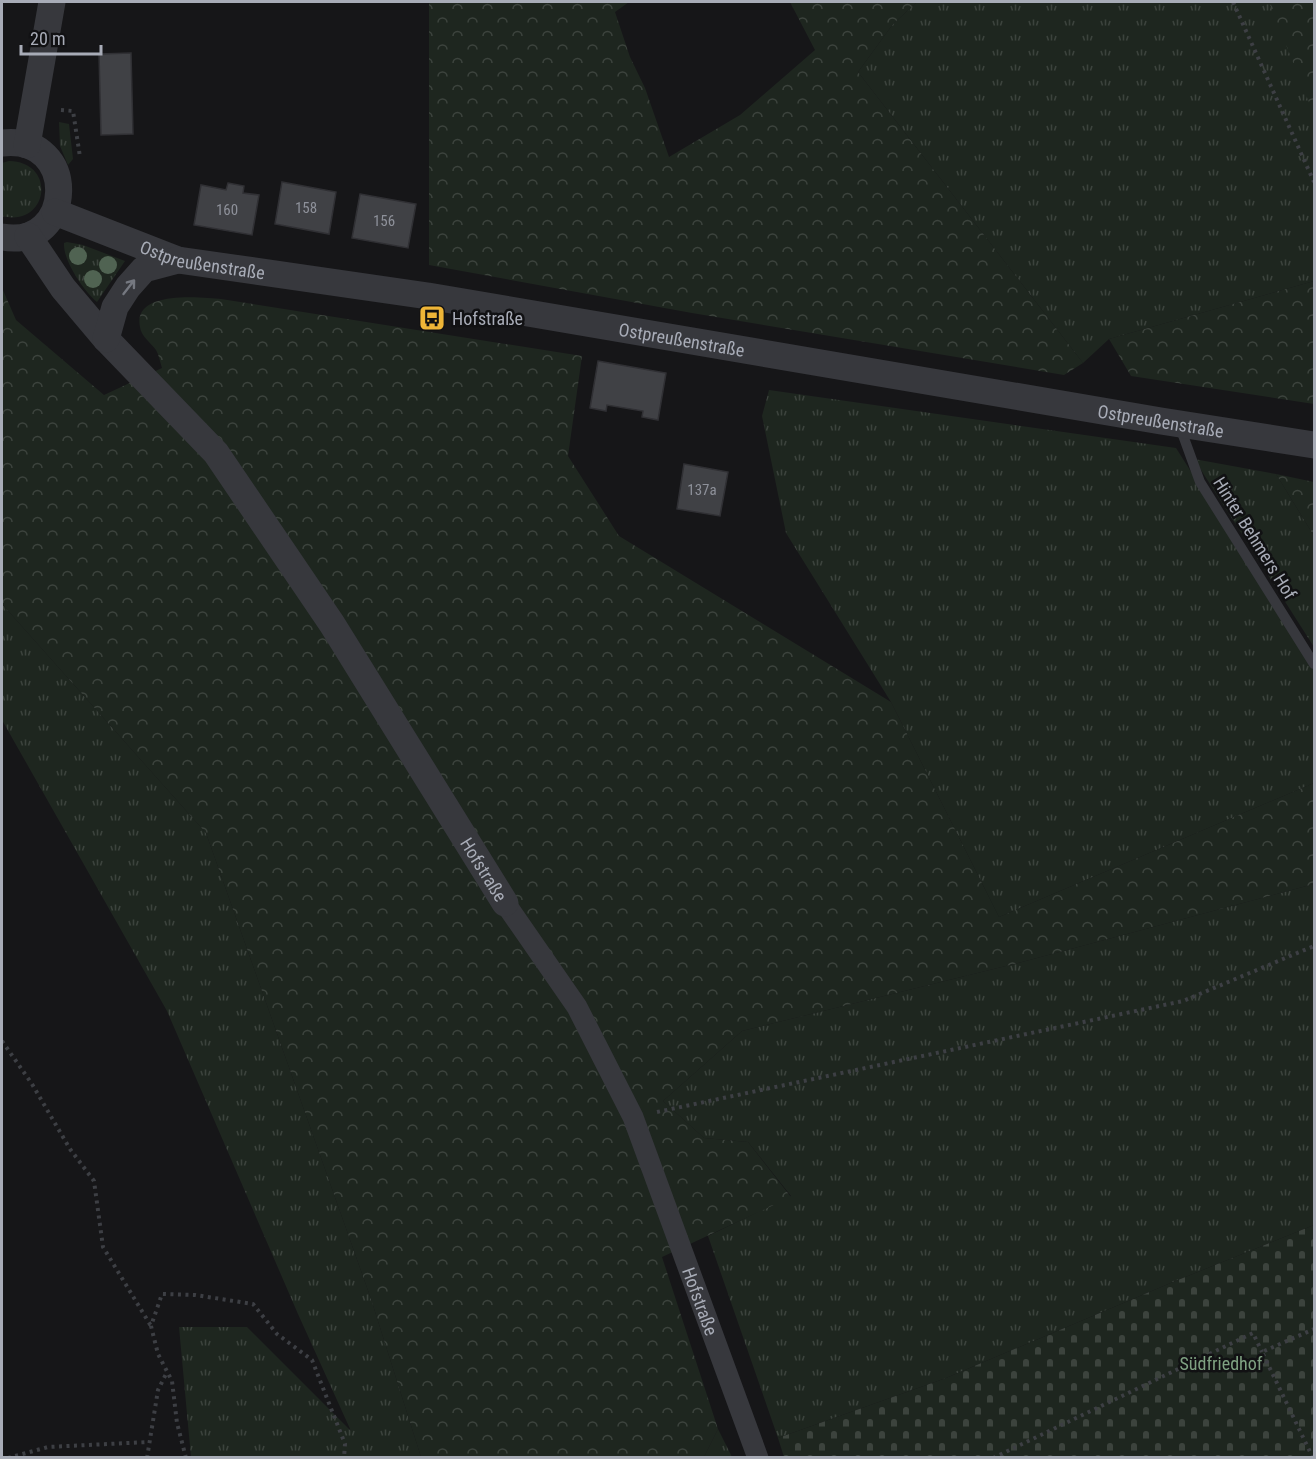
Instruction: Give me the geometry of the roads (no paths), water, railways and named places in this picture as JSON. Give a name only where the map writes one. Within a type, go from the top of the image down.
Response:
[{"type":"street","points":[[15,237],[48,222],[55,212],[60,196],[56,172],[42,153],[14,144],[52,2]]},
{"type":"street","name":"Ostpreußenstraße","points":[[55,212],[178,260],[428,296],[1314,445]]},
{"type":"street","name":"Hofstraße","points":[[15,237],[63,288],[106,339],[216,453],[332,624],[505,903],[577,1007],[633,1117],[758,1458]]},
{"type":"street","points":[[106,339],[115,307],[128,287],[144,270],[178,260]]},
{"type":"lane","name":"Hinter Behmers Hof","points":[[1179,424],[1200,482],[1314,664]]},
{"type":"place","name":"Hofstraße","points":[[432,318]]},
{"type":"park label","name":"Südfriedhof","points":[[1221,1363]]}]
